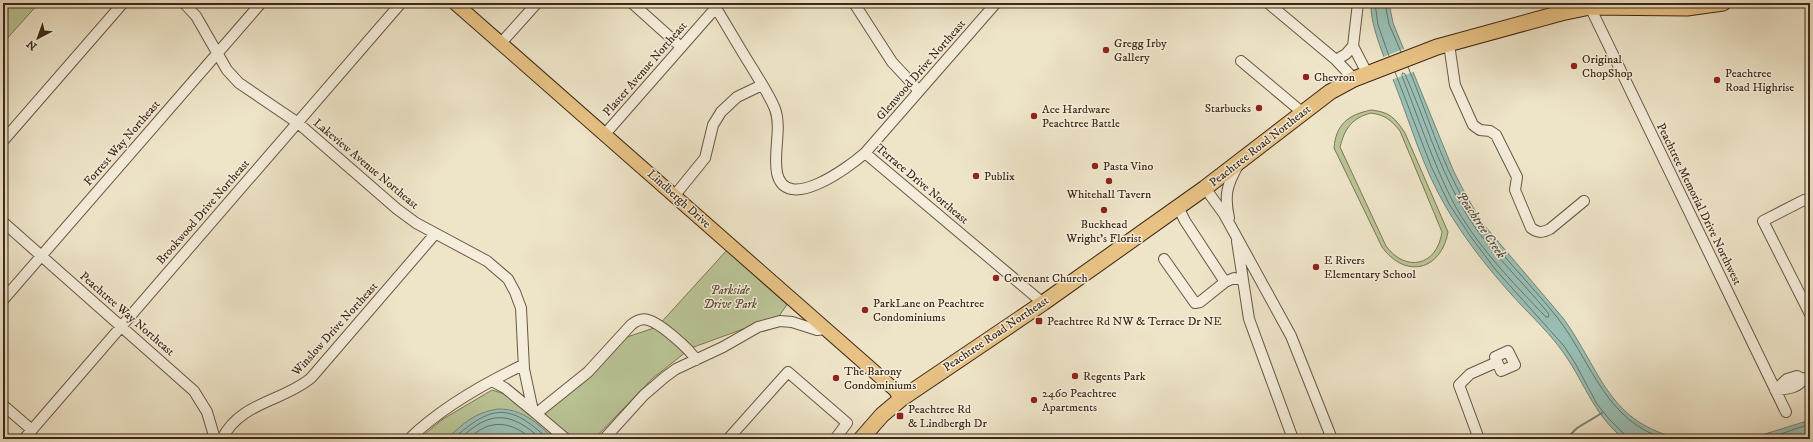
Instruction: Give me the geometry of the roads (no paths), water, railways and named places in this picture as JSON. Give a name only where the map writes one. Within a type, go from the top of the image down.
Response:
[{"type":"highway","name":"Peachtree Road Northeast","points":[[861,439],[901,398],[1043,303],[1205,188],[1330,92],[1361,76],[1381,67],[1443,46],[1561,13],[1590,7],[1687,8],[1723,3]]},
{"type":"main road","name":"Lindbergh Drive","points":[[455,3],[675,195],[890,386],[901,398]]},
{"type":"street","points":[[3,141],[123,3]]},
{"type":"street","name":"Lakeview Avenue Northeast","points":[[184,3],[196,16],[227,70],[239,83],[298,123],[397,209],[435,234],[487,261],[508,279],[521,308],[523,365],[526,389],[535,412]]},
{"type":"street","name":"Forrest Way Northeast","points":[[3,300],[261,3]]},
{"type":"street","name":"Brookwood Drive Northeast","points":[[24,439],[401,3]]},
{"type":"street","points":[[501,43],[536,3]]},
{"type":"street","points":[[632,3],[681,47]]},
{"type":"street","points":[[854,3],[892,62],[919,91]]},
{"type":"street","name":"Glenwood Drive Northeast","points":[[865,153],[996,3]]},
{"type":"street","points":[[1268,3],[1336,60],[1361,76]]},
{"type":"street","points":[[1358,3],[1353,46],[1361,76]]},
{"type":"street","name":"Plaster Avenue Northeast","points":[[605,134],[717,5]]},
{"type":"street","name":"Terrace Drive Northeast","points":[[717,5],[776,111],[777,173],[780,180],[787,187],[799,190],[815,185],[848,166],[865,153],[1043,303]]},
{"type":"street","name":"Peachtree Memorial Drive Northwest","points":[[1590,7],[1786,412]]},
{"type":"street","points":[[1336,60],[1346,54],[1353,46]]},
{"type":"street","points":[[1443,46],[1455,85],[1473,126],[1480,130],[1490,131],[1496,135],[1517,177],[1515,190],[1532,228],[1537,232],[1544,232],[1550,229],[1584,201]]},
{"type":"street","points":[[1241,61],[1303,113]]},
{"type":"street","points":[[675,195],[705,158],[713,125],[721,112],[737,97],[762,85]]},
{"type":"street","points":[[1241,161],[1229,181],[1226,195],[1249,319],[1293,439]]},
{"type":"street","points":[[1205,188],[1233,230],[1291,336],[1332,439]]},
{"type":"street","points":[[1810,201],[1804,200],[1763,221],[1810,314]]},
{"type":"street","points":[[1178,207],[1185,221],[1225,282]]},
{"type":"street","name":"Peachtree Way Northeast","points":[[3,222],[194,391],[208,412],[215,439]]},
{"type":"street","name":"Winslow Drive Northeast","points":[[222,439],[229,428],[242,414],[258,404],[291,392],[310,378],[435,234]]},
{"type":"street","points":[[1164,259],[1196,303],[1200,302],[1225,282],[1234,278],[1242,280]]},
{"type":"street","points":[[535,412],[588,372],[631,326],[638,321],[647,320],[655,323],[690,351],[696,360]]},
{"type":"street","points":[[604,439],[655,385],[676,369],[769,323],[792,322],[815,330],[825,329]]},
{"type":"street","points":[[1479,439],[1459,385],[1470,374],[1497,362]]},
{"type":"street","points":[[409,439],[433,418],[492,381],[523,365]]},
{"type":"street","points":[[728,439],[788,372],[847,423],[835,439]]},
{"type":"street","points":[[1775,390],[1787,379],[1798,376],[1807,378]]},
{"type":"street","points":[[492,381],[505,388],[566,439]]},
{"type":"street","points":[[3,404],[32,430]]},
{"type":"water","name":"Peachtree Creek","points":[[1371,3],[1389,3],[1393,23],[1454,172],[1484,225],[1563,318],[1598,376],[1622,408],[1638,421],[1658,432],[1683,439],[1624,439],[1613,429],[1596,408],[1560,348],[1502,284],[1468,241],[1438,193],[1424,163],[1376,34],[1371,13]]},
{"type":"water","points":[[498,409],[515,411],[522,414],[535,422],[554,439],[447,439],[470,419],[490,410]]},
{"type":"water","points":[[1810,420],[1810,439],[1749,439]]},
{"type":"waterway","points":[[1566,439],[1577,428],[1602,413]]},
{"type":"place","name":"Gregg Irby Gallery","points":[[1106,50]]},
{"type":"place","name":"Original ChopShop","points":[[1574,66]]},
{"type":"place","name":"Chevron","points":[[1306,77]]},
{"type":"place","name":"Peachtree Road Highrise","points":[[1717,80]]},
{"type":"place","name":"Starbucks","points":[[1259,108]]},
{"type":"place","name":"Ace Hardware Peachtree Battle","points":[[1034,116]]},
{"type":"place","name":"Pasta Vino","points":[[1095,166]]},
{"type":"place","name":"Publix","points":[[976,176]]},
{"type":"place","name":"Whitehall Tavern","points":[[1109,181]]},
{"type":"place","name":"Buckhead Wright's Florist","points":[[1104,210]]},
{"type":"place","name":"E Rivers Elementary School","points":[[1316,267]]},
{"type":"place","name":"Covenant Church","points":[[996,278]]},
{"type":"place","name":"ParkLane on Peachtree Condominiums","points":[[865,310]]},
{"type":"place","name":"Peachtree Rd NW & Terrace Dr NE","points":[[1039,321]]},
{"type":"place","name":"Regents Park","points":[[1075,376]]},
{"type":"place","name":"The Barony Condominiums","points":[[836,378]]},
{"type":"place","name":"2460 Peachtree Apartments","points":[[1034,400]]},
{"type":"place","name":"Peachtree Rd & Lindbergh Dr","points":[[900,416]]},
{"type":"park label","name":"Parkside Drive Park","points":[[730,297]]}]
